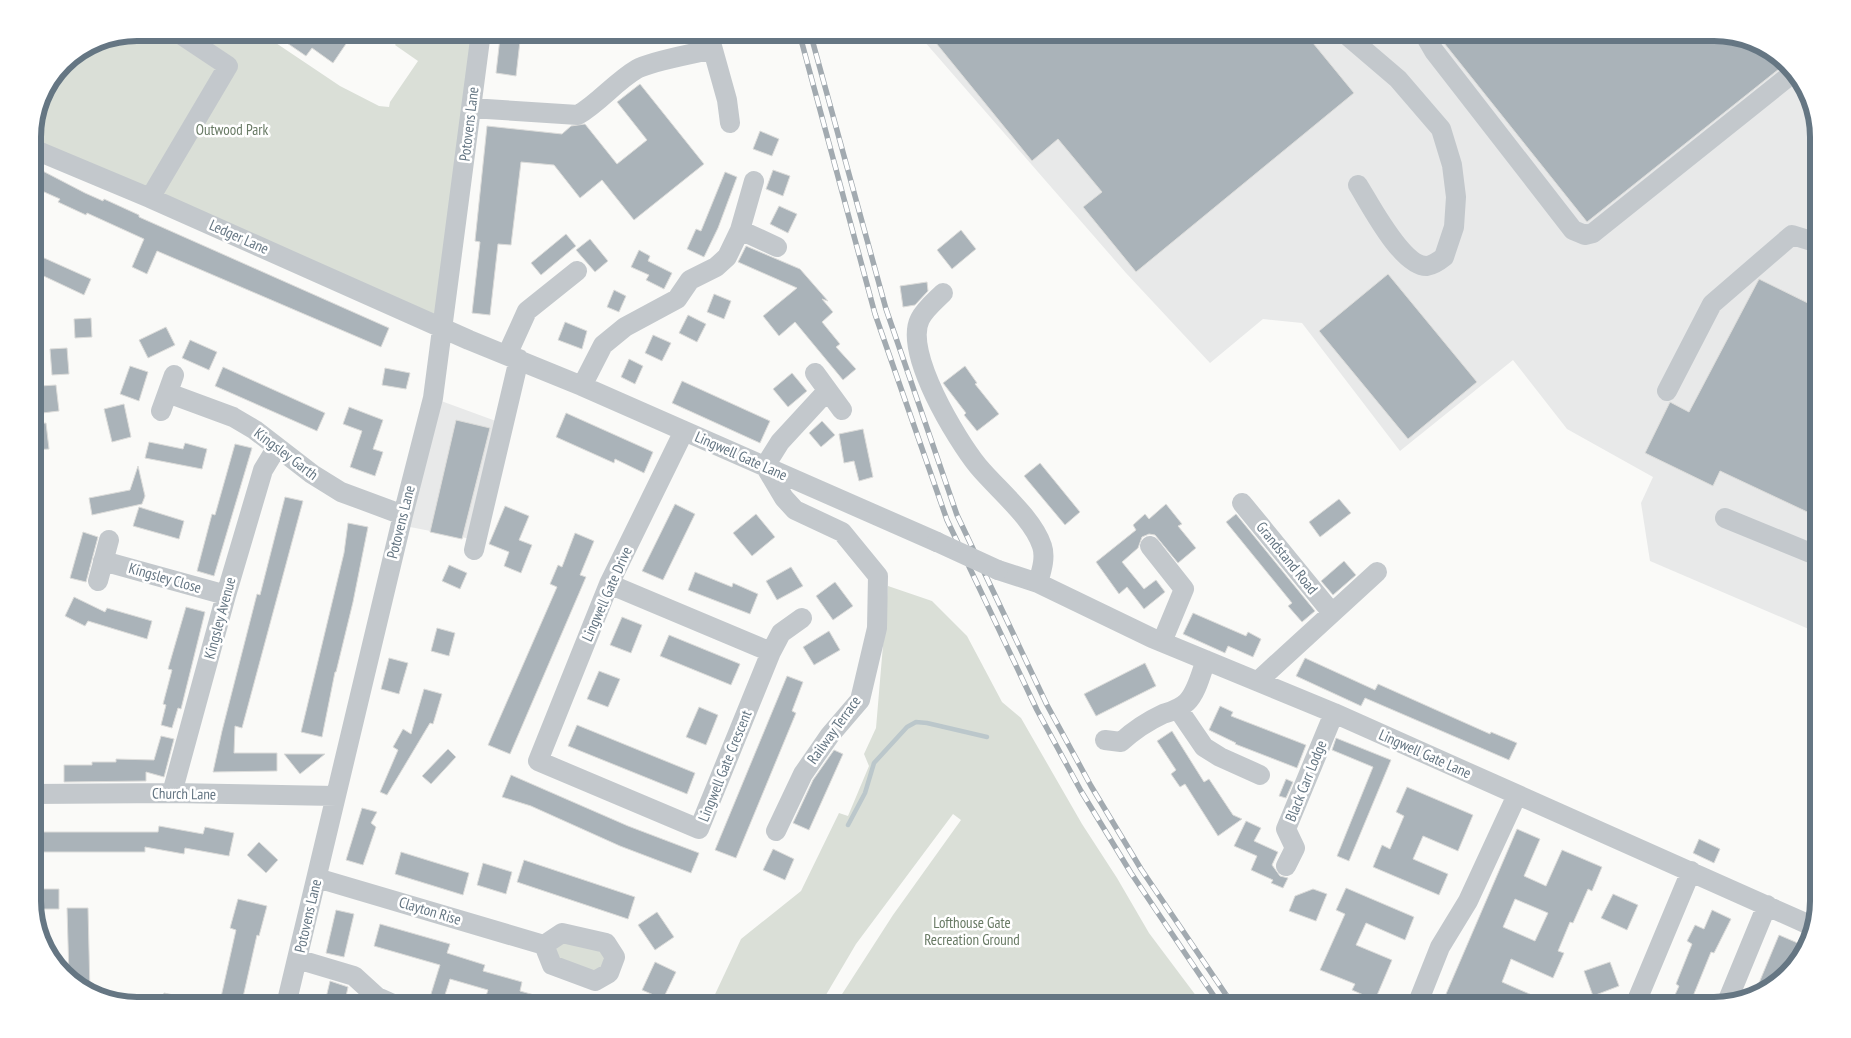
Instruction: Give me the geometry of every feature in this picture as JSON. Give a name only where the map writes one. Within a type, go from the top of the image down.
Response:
[{"type":"street","points":[[150,198],[228,66],[191,41]]},
{"type":"street","name":"Potovens Lane","points":[[288,997],[403,515],[433,398],[444,328],[480,41]]},
{"type":"street","points":[[471,108],[578,115],[638,68],[710,41],[727,100],[730,123]]},
{"type":"street","points":[[1354,41],[1398,79],[1441,129],[1452,165],[1456,197],[1454,227],[1444,257],[1427,266],[1418,264],[1406,255],[1384,228],[1358,185]]},
{"type":"street","points":[[1428,41],[1573,230],[1585,235],[1594,233],[1788,77]]},
{"type":"street","name":"Ledger Lane","points":[[41,152],[150,198],[444,328]]},
{"type":"street","points":[[582,386],[603,345],[625,327],[677,299],[690,280],[716,267],[727,257],[740,230],[754,181]]},
{"type":"street","points":[[740,230],[777,247]]},
{"type":"street","points":[[1667,391],[1712,304],[1792,234],[1810,240]]},
{"type":"street","points":[[474,550],[513,357],[527,311],[578,271]]},
{"type":"street","points":[[943,293],[920,319],[917,338],[928,380],[946,420],[977,465],[1036,532],[1043,548],[1043,564],[1038,583]]},
{"type":"street","name":"Lingwell Gate Lane","points":[[444,328],[582,386],[998,570],[1038,583],[1162,642],[1334,713],[1807,923]]},
{"type":"street","points":[[815,373],[842,410]]},
{"type":"street","name":"Kingsley Garth","points":[[161,411],[171,384],[255,430],[340,492],[403,515]]},
{"type":"street","points":[[765,466],[780,442],[827,391]]},
{"type":"street","name":"Lingwell Gate Drive","points":[[538,761],[610,584],[684,431]]},
{"type":"street","name":"Kingsley Avenue","points":[[172,793],[226,595],[263,470],[277,447]]},
{"type":"street","name":"Railway Terrace","points":[[765,466],[784,498],[795,510],[842,532],[878,576],[877,628],[860,700],[830,735],[803,774],[776,831]]},
{"type":"street","name":"Grandstand Road","points":[[1242,503],[1332,613]]},
{"type":"street","points":[[1725,518],[1810,553]]},
{"type":"street","points":[[98,581],[109,540]]},
{"type":"street","points":[[1150,546],[1184,589],[1162,642]]},
{"type":"street","name":"Kingsley Close","points":[[103,561],[226,595]]},
{"type":"street","points":[[1258,681],[1377,572]]},
{"type":"street","points":[[610,584],[771,652]]},
{"type":"street","name":"Lingwell Gate Crescent","points":[[538,761],[699,829],[771,652],[781,633],[802,618]]},
{"type":"street","points":[[1105,740],[1121,742],[1132,732],[1162,715],[1178,710],[1188,701],[1194,691],[1206,660]]},
{"type":"street","points":[[1178,710],[1204,747],[1220,757],[1260,775]]},
{"type":"street","name":"Black Carr Lodge","points":[[1286,866],[1301,851],[1286,829],[1334,713]]},
{"type":"street","name":"Church Lane","points":[[41,794],[172,793],[336,796]]},
{"type":"street","points":[[1421,997],[1440,947],[1468,901],[1517,795]]},
{"type":"street","points":[[1639,997],[1691,871]]},
{"type":"street","name":"Clayton Rise","points":[[316,878],[544,945]]},
{"type":"street","points":[[1730,995],[1767,905]]},
{"type":"street","points":[[297,959],[354,976],[376,997]]},
{"type":"shaded area","points":[[924,41],[1714,41],[1739,45],[1762,54],[1782,69],[1797,89],[1805,106],[1810,131],[1810,630],[1650,561],[1641,503],[1653,477],[1567,429],[1513,360],[1400,451],[1302,323],[1263,319],[1210,363],[1126,273]]},
{"type":"shaded area","points":[[433,398],[504,424],[476,540],[400,525]]},
{"type":"green space","name":"Outwood Park","points":[[131,41],[273,41],[340,86],[379,106],[389,107],[390,102],[418,61],[395,45],[398,41],[480,41],[444,328],[41,152],[42,124],[54,89],[69,69],[79,61],[95,51],[118,43]]},
{"type":"green space","name":"Lofthouse Gate Recreation Ground","points":[[888,586],[932,601],[967,636],[1002,702],[1021,718],[1082,824],[1117,878],[1149,933],[1197,997],[840,997],[893,915],[961,820],[953,814],[856,944],[825,997],[714,997],[741,939],[801,891],[839,813],[848,816],[869,766],[864,754],[876,728]]},
{"type":"green space","points":[[562,933],[606,943],[609,973],[552,965],[544,945]]},
{"type":"building","points":[[284,41],[348,41],[333,63],[312,48],[306,56]]},
{"type":"building","points":[[500,41],[520,41],[516,76],[496,73]]},
{"type":"building","points":[[934,41],[1311,41],[1354,93],[1136,272],[1083,207],[1102,192],[1058,139],[1032,161]]},
{"type":"building","points":[[1442,41],[1727,42],[1762,54],[1780,68],[1587,222]]},
{"type":"building","points":[[640,84],[704,164],[634,220],[602,180],[580,198],[554,165],[521,162],[511,245],[498,244],[490,315],[472,313],[480,242],[475,241],[487,126],[562,134],[571,126],[585,124],[617,164],[647,140],[617,102]]},
{"type":"building","points":[[760,131],[779,139],[772,156],[753,149]]},
{"type":"building","points":[[41,170],[85,193],[103,201],[104,199],[139,215],[139,217],[389,328],[381,347],[157,251],[147,274],[132,267],[144,239],[58,202],[60,199],[41,191]]},
{"type":"building","points":[[773,170],[790,176],[783,196],[766,189]]},
{"type":"building","points":[[725,172],[737,177],[718,228],[704,257],[687,249],[696,229],[701,231]]},
{"type":"building","points":[[779,206],[797,214],[788,233],[770,224]]},
{"type":"building","points":[[961,230],[976,249],[952,269],[937,250]]},
{"type":"building","points":[[566,234],[576,246],[541,275],[531,263]]},
{"type":"building","points":[[590,239],[608,261],[595,272],[576,250]]},
{"type":"building","points":[[746,246],[800,269],[828,301],[822,299],[833,312],[822,322],[840,344],[836,347],[856,369],[843,380],[795,322],[779,336],[763,316],[797,288],[738,262]]},
{"type":"building","points":[[639,250],[650,256],[648,261],[672,273],[664,289],[646,280],[649,275],[631,267]]},
{"type":"building","points":[[41,257],[91,279],[84,295],[41,275]]},
{"type":"building","points":[[1388,274],[1477,382],[1408,439],[1319,331]]},
{"type":"building","points":[[1759,279],[1810,304],[1810,513],[1720,471],[1713,486],[1645,453],[1670,402],[1689,412]]},
{"type":"building","points":[[927,282],[928,291],[915,305],[903,307],[900,286]]},
{"type":"building","points":[[614,290],[626,296],[619,312],[607,307]]},
{"type":"building","points":[[714,294],[731,301],[724,319],[707,312]]},
{"type":"building","points":[[688,315],[706,324],[697,342],[679,333]]},
{"type":"building","points":[[91,318],[92,337],[75,338],[74,319]]},
{"type":"building","points":[[565,322],[587,331],[582,349],[558,340]]},
{"type":"building","points":[[166,327],[175,345],[148,358],[139,340]]},
{"type":"building","points":[[653,335],[671,343],[662,361],[645,353]]},
{"type":"building","points":[[190,340],[217,352],[209,370],[182,358]]},
{"type":"building","points":[[67,348],[69,374],[52,375],[50,349]]},
{"type":"building","points":[[629,359],[643,366],[635,384],[621,377]]},
{"type":"building","points":[[130,366],[148,372],[139,401],[120,394]]},
{"type":"building","points":[[965,366],[977,383],[975,384],[999,414],[977,431],[943,383]]},
{"type":"building","points":[[223,367],[325,413],[317,431],[215,386]]},
{"type":"building","points":[[385,368],[410,373],[406,389],[382,385]]},
{"type":"building","points":[[792,373],[807,391],[788,407],[773,389]]},
{"type":"building","points":[[682,381],[770,421],[760,443],[672,403]]},
{"type":"building","points":[[56,385],[59,411],[42,413],[41,386]]},
{"type":"building","points":[[124,404],[131,437],[112,442],[104,409]]},
{"type":"building","points":[[349,407],[383,420],[373,449],[383,452],[375,476],[350,467],[362,431],[343,424]]},
{"type":"building","points":[[566,413],[653,452],[644,473],[615,459],[614,463],[556,437]]},
{"type":"building","points":[[456,420],[490,428],[462,539],[430,532]]},
{"type":"building","points":[[822,421],[835,435],[821,447],[809,433]]},
{"type":"building","points":[[41,423],[46,423],[49,449],[41,450]]},
{"type":"building","points":[[863,429],[873,477],[859,481],[854,461],[844,463],[839,434]]},
{"type":"building","points":[[149,442],[183,449],[185,443],[207,449],[202,469],[145,458]]},
{"type":"building","points":[[235,444],[252,448],[214,576],[197,571],[212,514],[215,515]]},
{"type":"building","points":[[1040,463],[1080,512],[1065,525],[1024,476]]},
{"type":"building","points":[[138,466],[145,496],[142,504],[92,515],[89,498],[130,490]]},
{"type":"building","points":[[285,497],[303,501],[242,728],[235,726],[234,753],[277,753],[277,771],[213,772],[257,594],[260,595]]},
{"type":"building","points":[[1339,499],[1351,513],[1320,537],[1309,522]]},
{"type":"building","points":[[675,504],[695,514],[663,580],[642,571]]},
{"type":"building","points":[[1166,504],[1182,524],[1178,526],[1196,548],[1178,563],[1155,535],[1149,534],[1142,537],[1138,548],[1122,562],[1144,589],[1156,580],[1165,592],[1144,609],[1127,587],[1119,594],[1096,562],[1136,530],[1133,525],[1145,514],[1149,519]]},
{"type":"building","points":[[505,506],[529,516],[519,540],[532,545],[521,573],[504,566],[509,552],[489,544]]},
{"type":"building","points":[[139,507],[184,521],[179,539],[133,526]]},
{"type":"building","points":[[756,514],[775,537],[752,556],[733,533]]},
{"type":"building","points":[[1236,514],[1315,611],[1302,622],[1288,606],[1292,603],[1226,522]]},
{"type":"building","points":[[348,523],[368,527],[322,737],[301,732],[344,553]]},
{"type":"building","points":[[83,532],[98,537],[86,582],[70,578]]},
{"type":"building","points":[[575,533],[594,541],[580,575],[586,577],[510,754],[488,745],[557,587],[550,584],[558,565],[562,567]]},
{"type":"building","points":[[1344,561],[1356,575],[1333,595],[1321,581]]},
{"type":"building","points":[[449,565],[467,573],[460,589],[442,581]]},
{"type":"building","points":[[791,567],[803,586],[777,600],[766,581]]},
{"type":"building","points":[[695,572],[732,587],[733,583],[758,594],[750,614],[688,590]]},
{"type":"building","points":[[835,582],[853,606],[833,620],[816,596]]},
{"type":"building","points":[[74,597],[105,612],[107,608],[152,621],[147,639],[88,621],[85,626],[65,616]]},
{"type":"building","points":[[186,607],[205,612],[181,709],[178,708],[172,728],[161,725],[166,705],[163,704],[172,670],[168,669]]},
{"type":"building","points":[[1193,613],[1246,636],[1248,632],[1261,639],[1253,657],[1228,646],[1225,653],[1183,634]]},
{"type":"building","points":[[622,617],[642,625],[631,653],[610,645]]},
{"type":"building","points":[[437,628],[455,633],[449,656],[431,651]]},
{"type":"building","points":[[829,631],[840,650],[814,665],[803,647]]},
{"type":"building","points":[[669,635],[740,664],[731,685],[660,656]]},
{"type":"building","points":[[389,658],[408,663],[399,694],[381,689]]},
{"type":"building","points":[[1305,658],[1375,690],[1378,684],[1490,734],[1491,732],[1517,743],[1509,760],[1365,698],[1361,706],[1296,676]]},
{"type":"building","points":[[1145,663],[1156,686],[1096,716],[1084,694]]},
{"type":"building","points":[[599,671],[620,679],[608,707],[587,699]]},
{"type":"building","points":[[787,676],[803,682],[792,711],[796,713],[736,858],[715,850]]},
{"type":"building","points":[[424,689],[442,694],[433,724],[430,723],[387,795],[380,792],[398,750],[393,747],[403,729],[411,734]]},
{"type":"building","points":[[1220,706],[1233,712],[1231,716],[1306,745],[1297,768],[1235,744],[1209,730]]},
{"type":"building","points":[[699,707],[718,715],[706,745],[686,737]]},
{"type":"building","points":[[577,725],[695,773],[687,794],[568,746]]},
{"type":"building","points":[[1172,731],[1204,782],[1209,779],[1233,815],[1242,819],[1218,836],[1185,784],[1180,787],[1171,774],[1176,770],[1157,741]]},
{"type":"building","points":[[161,736],[174,739],[164,777],[146,772],[146,781],[64,782],[64,765],[92,765],[92,762],[116,762],[116,759],[154,760]]},
{"type":"building","points":[[1336,738],[1391,760],[1349,861],[1337,856],[1373,767],[1332,750]]},
{"type":"building","points":[[448,749],[456,757],[431,784],[422,776]]},
{"type":"building","points":[[834,750],[843,754],[809,830],[793,823],[813,780]]},
{"type":"building","points":[[284,754],[325,754],[300,774]]},
{"type":"building","points":[[511,775],[628,826],[699,853],[691,873],[620,846],[531,806],[502,797]]},
{"type":"building","points":[[1286,779],[1293,782],[1286,798],[1279,796]]},
{"type":"building","points":[[1407,787],[1473,815],[1458,851],[1423,836],[1413,859],[1448,874],[1439,895],[1373,867],[1382,845],[1390,849],[1404,816],[1396,812]]},
{"type":"building","points":[[362,808],[377,812],[371,823],[376,827],[363,865],[346,860]]},
{"type":"building","points":[[1246,821],[1261,828],[1254,841],[1278,852],[1272,865],[1280,876],[1288,878],[1283,888],[1271,883],[1273,880],[1251,870],[1257,856],[1234,846]]},
{"type":"building","points":[[159,826],[203,834],[205,827],[234,833],[229,856],[185,848],[184,854],[145,847],[145,852],[41,852],[41,832],[158,832]]},
{"type":"building","points":[[1517,829],[1540,839],[1524,876],[1546,886],[1562,850],[1602,867],[1592,891],[1588,889],[1573,923],[1570,922],[1558,951],[1564,953],[1553,978],[1511,959],[1502,982],[1536,997],[1452,997],[1446,994]],"holes":[[[1515,899],[1548,913],[1535,941],[1503,927]]]},
{"type":"building","points":[[1699,839],[1720,849],[1714,863],[1693,853]]},
{"type":"building","points":[[259,842],[278,860],[266,873],[247,855]]},
{"type":"building","points":[[773,849],[794,859],[785,880],[763,870]]},
{"type":"building","points":[[401,852],[469,873],[463,895],[395,874]]},
{"type":"building","points":[[524,860],[635,897],[628,919],[517,882]]},
{"type":"building","points":[[483,863],[512,872],[506,894],[477,885]]},
{"type":"building","points":[[1346,888],[1414,917],[1405,940],[1366,923],[1356,945],[1392,960],[1376,997],[1368,997],[1352,990],[1355,984],[1320,970],[1345,914],[1336,910]]},
{"type":"building","points":[[41,889],[59,889],[59,909],[41,909]]},
{"type":"building","points":[[1313,889],[1327,894],[1316,921],[1289,911],[1295,896]]},
{"type":"building","points":[[1613,894],[1638,905],[1627,930],[1601,918]]},
{"type":"building","points":[[238,899],[267,906],[259,936],[257,935],[243,997],[221,997],[236,930],[230,928]]},
{"type":"building","points":[[67,908],[88,908],[90,984],[69,969]]},
{"type":"building","points":[[336,910],[354,914],[344,957],[326,953]]},
{"type":"building","points":[[1712,910],[1731,919],[1714,953],[1711,952],[1693,997],[1674,997],[1679,986],[1676,984],[1692,944],[1687,941],[1695,925],[1704,929]]},
{"type":"building","points":[[657,912],[674,937],[655,950],[638,925]]},
{"type":"building","points":[[380,924],[450,944],[447,953],[485,965],[483,971],[522,982],[520,991],[541,997],[489,997],[486,996],[488,990],[450,979],[444,997],[441,997],[431,994],[440,965],[374,946]]},
{"type":"building","points":[[1779,935],[1799,944],[1782,969],[1758,986]]},
{"type":"building","points":[[655,962],[676,972],[664,997],[658,997],[642,990]]},
{"type":"building","points":[[1610,962],[1619,986],[1593,996],[1584,971]]},
{"type":"building","points":[[330,981],[348,987],[346,997],[326,997]]},
{"type":"building","points":[[164,993],[183,997],[163,997]]},
{"type":"waterway","points":[[848,825],[865,793],[874,763],[907,727],[916,722],[927,723],[987,737]]},
{"type":"railway","points":[[801,41],[875,314],[947,520],[1037,710],[1081,791],[1131,873],[1215,997]]},
{"type":"railway","points":[[812,41],[886,309],[957,515],[1047,705],[1091,786],[1141,869],[1228,997]]}]
